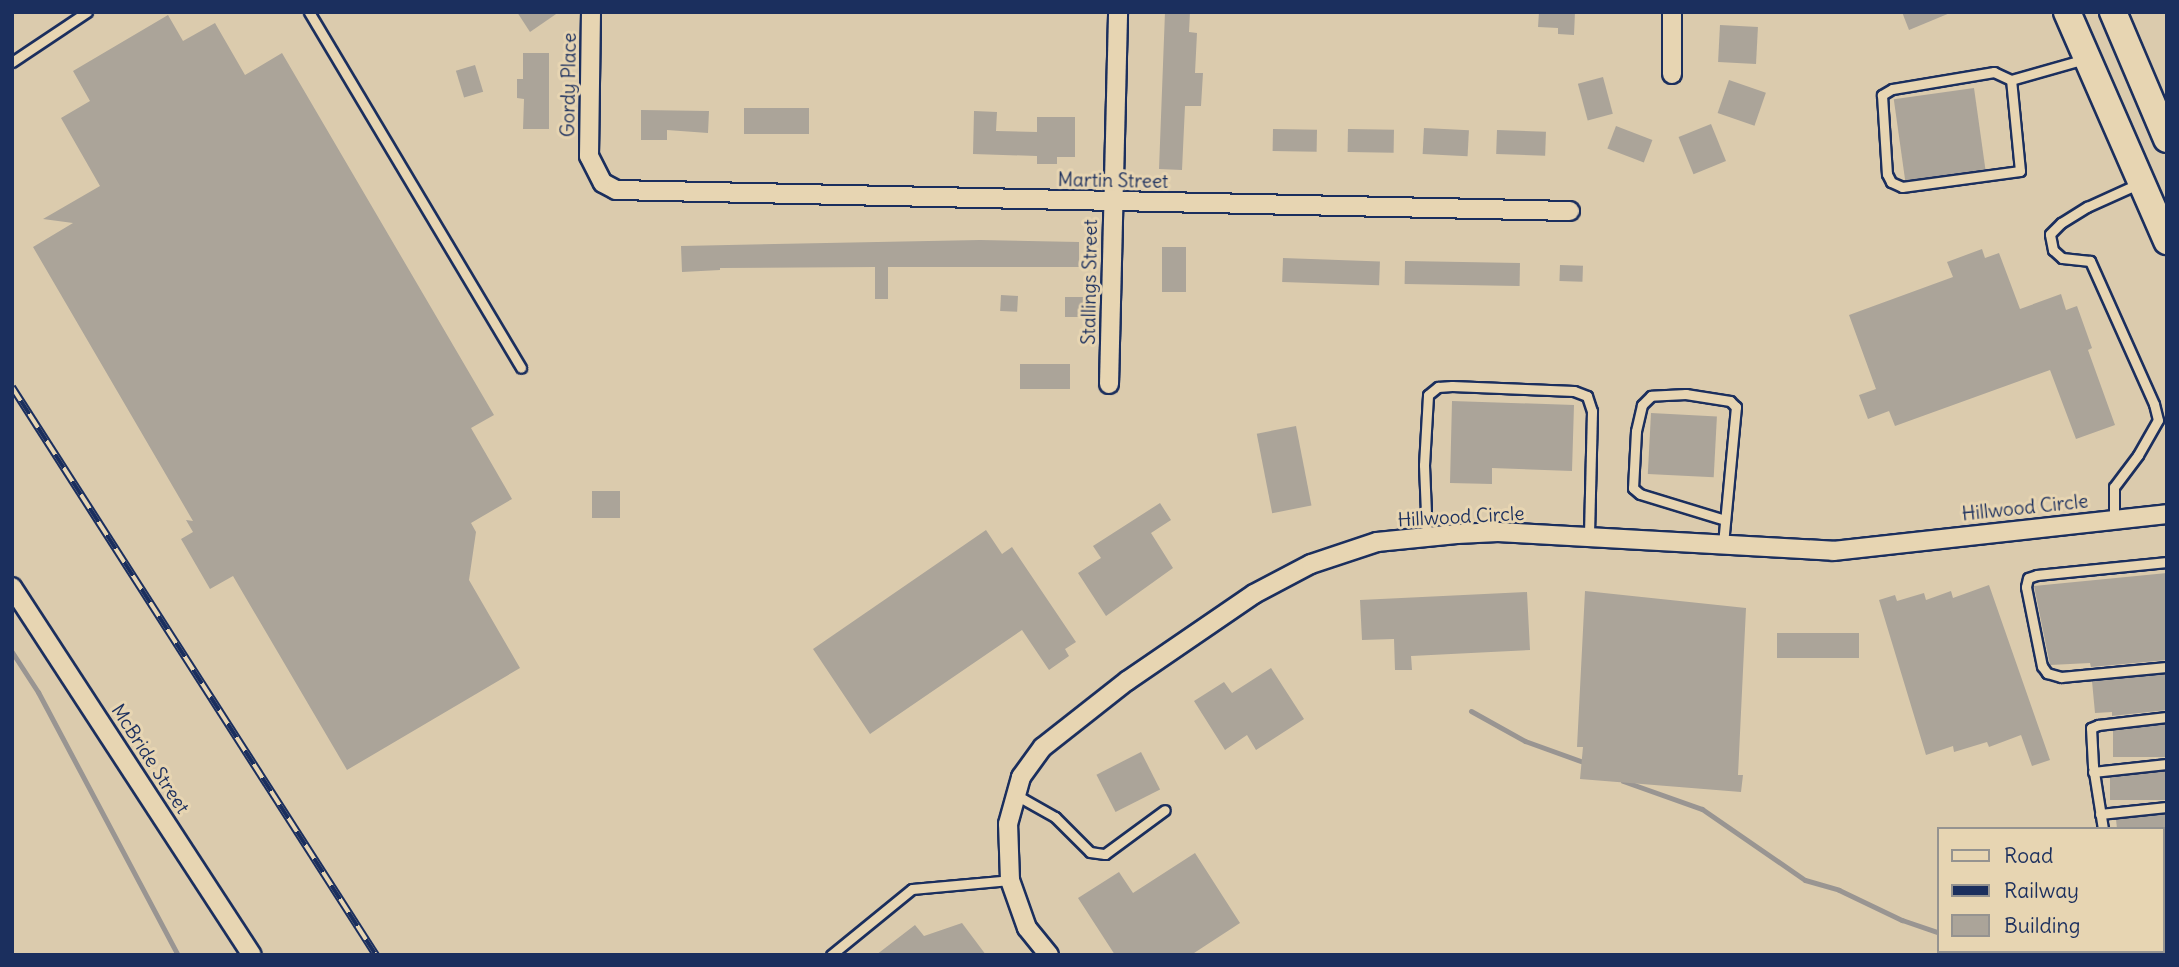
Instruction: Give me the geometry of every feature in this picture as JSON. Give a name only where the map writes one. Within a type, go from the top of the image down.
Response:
[{"type":"main road","points":[[2067,12],[2167,241]]},
{"type":"main road","points":[[2113,12],[2167,139]]},
{"type":"street","name":"Gordy Place","points":[[591,12],[589,156],[603,184],[616,190],[656,192]]},
{"type":"street","name":"Stallings Street","points":[[1109,384],[1118,12]]},
{"type":"street","points":[[1672,12],[1672,74]]},
{"type":"street","name":"Martin Street","points":[[656,192],[1570,211]]},
{"type":"street","name":"Hillwood Circle","points":[[1049,955],[1027,928],[1010,880],[1008,824],[1021,778],[1043,747],[1127,681],[1254,594],[1311,564],[1364,546],[1426,537],[1498,532],[1833,551],[2167,514]]},
{"type":"street","name":"McBride Street","points":[[12,587],[252,955]]},
{"type":"lane","points":[[12,62],[88,12]]},
{"type":"lane","points":[[309,12],[521,368]]},
{"type":"lane","points":[[2011,80],[2020,171],[1902,187],[1891,182],[1887,174],[1882,96],[1892,89],[1994,72],[2011,80],[2086,59]]},
{"type":"lane","points":[[2114,519],[2114,487],[2138,455],[2158,420],[2154,404],[2090,261],[2062,258],[2053,250],[2050,234],[2061,223],[2087,207],[2141,183]]},
{"type":"lane","points":[[1426,537],[1424,465],[1428,395],[1438,387],[1452,386],[1574,391],[1587,397],[1592,411],[1589,537]]},
{"type":"lane","points":[[1723,544],[1736,407],[1730,401],[1686,394],[1651,396],[1642,405],[1636,431],[1633,488],[1640,494],[1725,520]]},
{"type":"lane","points":[[2167,562],[2037,575],[2028,578],[2026,587],[2042,666],[2047,673],[2061,677],[2167,667]]},
{"type":"lane","points":[[2103,827],[2093,772],[2091,728],[2167,716]]},
{"type":"lane","points":[[2093,772],[2167,764]]},
{"type":"lane","points":[[1016,795],[1055,817],[1090,852],[1105,854],[1165,810]]},
{"type":"lane","points":[[2100,814],[2167,807]]},
{"type":"lane","points":[[831,955],[912,889],[1010,880]]},
{"type":"building","points":[[517,12],[559,12],[530,32]]},
{"type":"building","points":[[1165,12],[1190,12],[1189,32],[1197,33],[1195,73],[1203,73],[1201,106],[1185,106],[1182,170],[1159,169]]},
{"type":"building","points":[[1539,12],[1575,12],[1574,35],[1558,34],[1558,28],[1538,27]]},
{"type":"building","points":[[1902,12],[1950,12],[1950,13],[1909,30]]},
{"type":"building","points":[[168,15],[183,41],[215,23],[245,75],[282,53],[494,415],[471,428],[512,499],[471,523],[476,532],[469,580],[520,668],[347,770],[233,576],[210,589],[181,539],[193,532],[186,520],[193,521],[33,247],[73,223],[43,219],[100,186],[61,118],[90,101],[73,71]]},
{"type":"building","points":[[1720,25],[1758,27],[1756,64],[1718,62]]},
{"type":"building","points":[[523,53],[549,53],[549,129],[523,129],[524,99],[517,98],[517,79],[523,79]]},
{"type":"building","points":[[475,65],[483,92],[464,98],[456,71]]},
{"type":"building","points":[[1603,77],[1613,114],[1588,120],[1578,84]]},
{"type":"building","points":[[1729,80],[1766,93],[1754,126],[1718,113]]},
{"type":"building","points":[[1974,88],[1985,169],[1905,180],[1894,99]]},
{"type":"building","points":[[744,108],[809,108],[809,134],[744,134]]},
{"type":"building","points":[[641,110],[709,111],[708,133],[667,130],[667,140],[641,140]]},
{"type":"building","points":[[974,111],[997,112],[996,131],[1037,132],[1037,117],[1075,117],[1075,157],[1057,157],[1057,164],[1037,164],[1037,156],[973,154]]},
{"type":"building","points":[[1711,124],[1726,161],[1694,174],[1679,137]]},
{"type":"building","points":[[1616,126],[1652,140],[1644,162],[1607,148]]},
{"type":"building","points":[[1424,128],[1469,130],[1468,156],[1423,154]]},
{"type":"building","points":[[1273,129],[1317,130],[1317,152],[1273,151]]},
{"type":"building","points":[[1348,129],[1394,130],[1394,153],[1348,152]]},
{"type":"building","points":[[1497,130],[1546,132],[1545,156],[1496,154]]},
{"type":"building","points":[[980,240],[1079,242],[1079,267],[888,267],[888,299],[875,299],[875,267],[720,268],[682,272],[681,246]]},
{"type":"building","points":[[1162,247],[1186,247],[1186,292],[1162,292]]},
{"type":"building","points":[[1982,249],[1985,258],[1999,253],[2020,309],[2061,294],[2066,310],[2077,306],[2092,348],[2088,350],[2115,425],[2076,439],[2050,370],[1895,426],[1889,411],[1868,419],[1859,395],[1876,389],[1849,315],[1953,277],[1947,262]]},
{"type":"building","points":[[1283,258],[1380,261],[1379,285],[1282,282]]},
{"type":"building","points":[[1405,261],[1520,263],[1520,286],[1405,284]]},
{"type":"building","points":[[1560,265],[1583,266],[1582,282],[1559,281]]},
{"type":"building","points":[[1001,295],[1018,296],[1017,312],[1000,311]]},
{"type":"building","points":[[1065,297],[1087,297],[1087,317],[1065,317]]},
{"type":"building","points":[[1020,364],[1070,364],[1070,389],[1020,389]]},
{"type":"building","points":[[1452,401],[1574,405],[1572,471],[1492,468],[1492,484],[1450,483]]},
{"type":"building","points":[[1651,413],[1717,416],[1714,477],[1648,474]]},
{"type":"building","points":[[1296,426],[1311,506],[1272,513],[1257,434]]},
{"type":"building","points":[[592,491],[620,491],[620,518],[592,518]]},
{"type":"building","points":[[1160,503],[1171,520],[1151,533],[1173,568],[1106,616],[1078,573],[1101,558],[1093,546]]},
{"type":"building","points":[[986,530],[1002,554],[1012,547],[1076,642],[1065,649],[1069,656],[1049,670],[1022,630],[870,734],[813,649]]},
{"type":"building","points":[[2167,573],[2167,660],[2091,667],[2090,663],[2050,665],[2034,586]]},
{"type":"building","points":[[1989,585],[2050,760],[2032,766],[2021,735],[1989,747],[1987,742],[1954,752],[1953,746],[1926,755],[1879,600],[1895,595],[1897,601],[1924,593],[1926,600],[1951,591],[1953,598]]},
{"type":"building","points":[[1585,591],[1746,608],[1738,775],[1743,775],[1741,792],[1580,779],[1583,747],[1577,747]]},
{"type":"building","points":[[1527,592],[1530,650],[1411,656],[1412,670],[1395,670],[1394,639],[1362,640],[1360,600]]},
{"type":"building","points":[[1777,633],[1859,633],[1859,658],[1777,658]]},
{"type":"building","points":[[1271,668],[1304,719],[1256,750],[1247,735],[1225,750],[1194,701],[1224,682],[1232,693]]},
{"type":"building","points":[[2167,674],[2167,710],[2112,716],[2112,712],[2095,713],[2092,681]]},
{"type":"building","points":[[2113,724],[2167,724],[2167,757],[2113,757]]},
{"type":"building","points":[[1141,752],[1160,789],[1116,812],[1096,775]]},
{"type":"building","points":[[2110,771],[2167,771],[2167,800],[2110,800]]},
{"type":"building","points":[[2167,814],[2167,829],[2117,827],[2116,819]]},
{"type":"building","points":[[1195,853],[1240,923],[1191,955],[1115,955],[1078,898],[1119,872],[1133,893]]},
{"type":"building","points":[[962,923],[986,955],[876,955],[915,925],[924,936]]},
{"type":"waterway","points":[[12,652],[38,692],[178,955]]},
{"type":"waterway","points":[[1471,711],[1525,741],[1586,763]]},
{"type":"waterway","points":[[1623,781],[1702,809],[1805,880],[1839,890],[1902,920],[1938,933]]},
{"type":"waterway","points":[[1999,953],[2004,955]]},
{"type":"railway","points":[[12,387],[376,955]]}]
